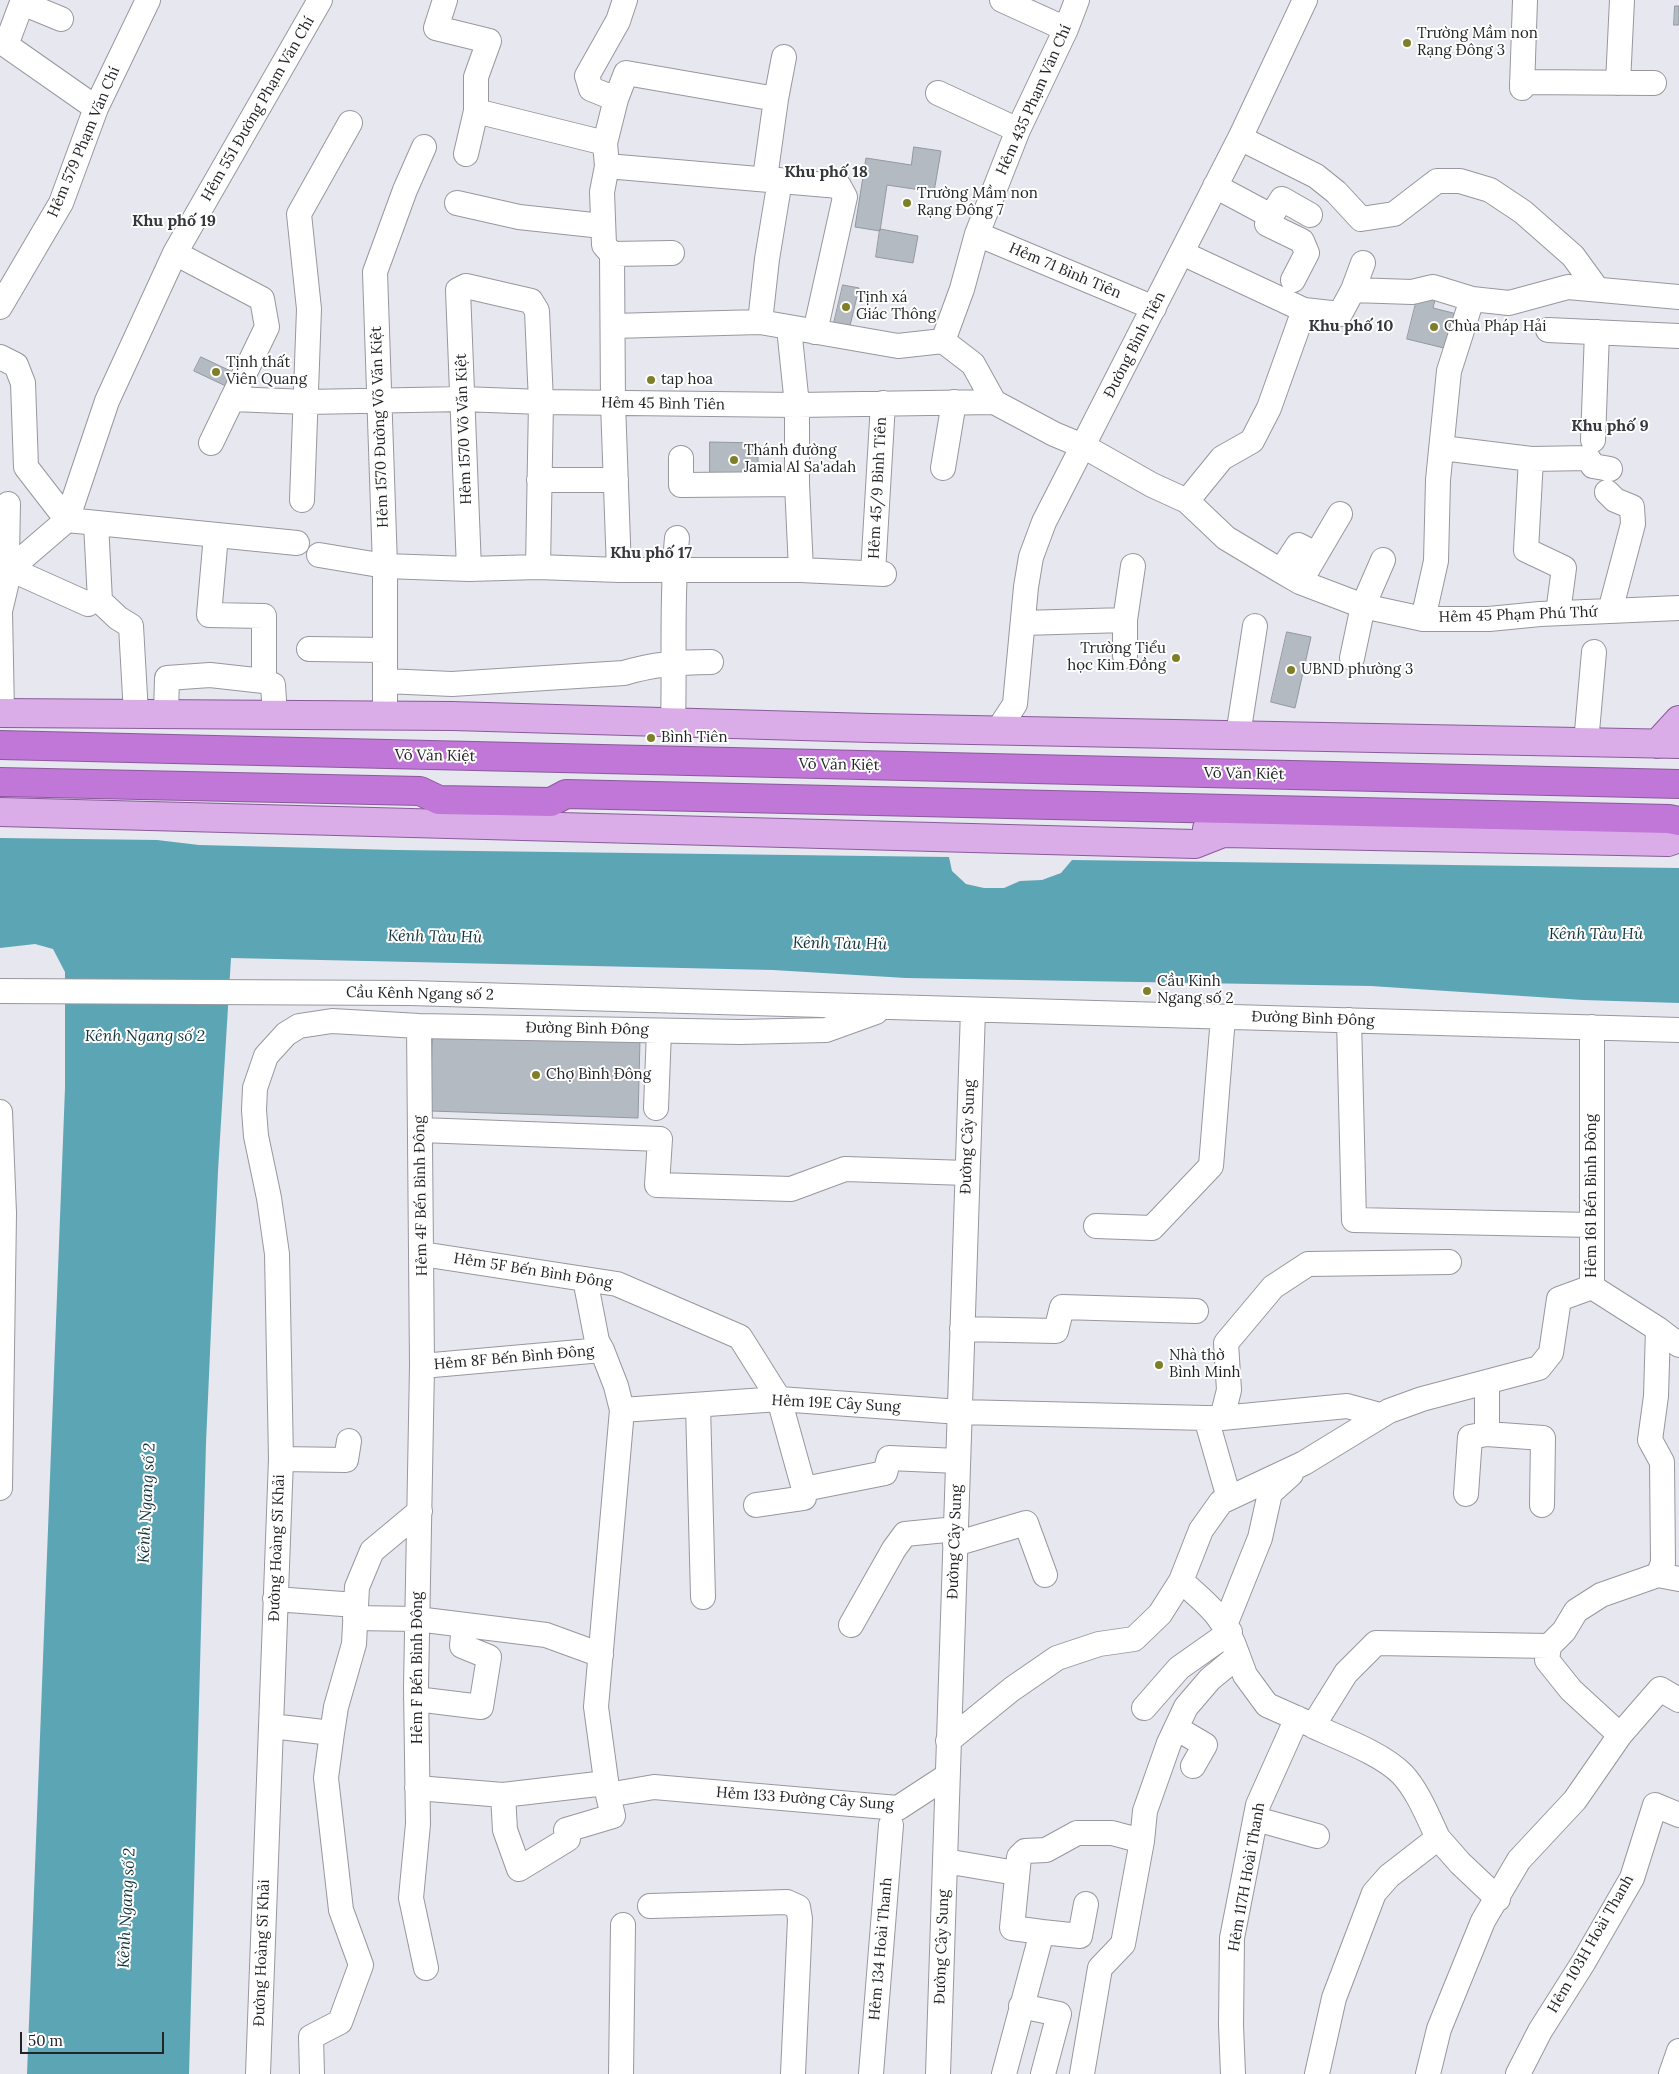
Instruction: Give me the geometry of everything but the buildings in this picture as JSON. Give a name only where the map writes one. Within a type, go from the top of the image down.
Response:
[{"type":"highway","name":"Võ Văn Kiệt","points":[[0,745],[1679,784]]},
{"type":"highway","points":[[0,782],[420,791],[439,800],[551,802],[566,794],[576,794],[1669,818],[1679,821]]},
{"type":"main road","points":[[1,713],[385,716],[1668,744],[1679,720]]},
{"type":"main road","points":[[0,798],[417,807],[439,800]]},
{"type":"main road","points":[[551,802],[566,808],[1195,825],[1223,834],[1668,842],[1679,838]]},
{"type":"main road","points":[[0,812],[1195,844],[1223,834]]},
{"type":"street","name":"Hẻm 579 Phạm Văn Chí","points":[[0,307],[61,203],[96,108],[148,0]]},
{"type":"street","name":"Hẻm 551 Đường Phạm Văn Chí","points":[[67,520],[107,401],[176,253],[320,0]]},
{"type":"street","points":[[445,0],[436,28],[489,40],[476,78],[476,111],[466,154]]},
{"type":"street","points":[[616,99],[591,89],[588,76],[618,21],[625,0]]},
{"type":"street","points":[[1002,0],[1066,29]]},
{"type":"street","name":"Hẻm 435 Phạm Văn Chí","points":[[943,341],[962,289],[977,234],[1018,130],[1066,29],[1077,0]]},
{"type":"street","name":"Đường Bình Tiên","points":[[998,730],[1015,704],[1026,587],[1031,557],[1044,522],[1240,138],[1305,0]]},
{"type":"street","points":[[1525,0],[1522,85],[1654,83]]},
{"type":"street","points":[[1618,83],[1622,0]]},
{"type":"street","points":[[61,19],[23,2],[6,45],[96,108]]},
{"type":"street","points":[[760,322],[767,259],[776,99],[784,57]]},
{"type":"street","points":[[619,570],[612,403],[612,254],[604,246],[602,226],[602,192],[606,154],[616,99],[626,73],[776,99]]},
{"type":"street","points":[[938,92],[1018,130]]},
{"type":"street","points":[[476,111],[606,154],[772,179],[839,186],[845,197],[815,332]]},
{"type":"street","points":[[302,500],[309,309],[299,214],[350,123]]},
{"type":"street","points":[[1240,138],[1316,176],[1336,192],[1361,219],[1394,214],[1437,181],[1460,181],[1490,190],[1524,212],[1573,256],[1597,288]]},
{"type":"street","name":"Hẻm 1570 Đường Võ Văn Kiệt","points":[[385,716],[385,566],[375,272],[404,190],[424,147]]},
{"type":"street","points":[[1215,186],[1271,216]]},
{"type":"street","points":[[1293,280],[1307,253],[1307,248],[1302,241],[1267,224],[1282,199],[1310,215]]},
{"type":"street","points":[[456,203],[519,217],[602,226]]},
{"type":"street","name":"Hẻm 71 Bình Tiên","points":[[977,234],[1154,308]]},
{"type":"street","points":[[176,253],[262,299],[267,327],[211,442]]},
{"type":"street","points":[[612,254],[672,253]]},
{"type":"street","points":[[1182,253],[1304,310],[1340,314],[1353,290],[1363,263]]},
{"type":"street","name":"Hẻm 1570 Võ Văn Kiệt","points":[[469,569],[458,290],[466,286],[530,301],[537,311],[540,402]]},
{"type":"street","points":[[1353,290],[1412,292],[1434,287],[1472,299],[1509,303],[1568,287],[1597,288],[1679,298]]},
{"type":"street","points":[[1423,619],[1436,561],[1438,480],[1449,371],[1472,299]]},
{"type":"street","points":[[1187,501],[1222,458],[1252,440],[1269,408],[1304,310]]},
{"type":"street","points":[[613,326],[760,322],[898,346],[943,341],[972,364],[994,402]]},
{"type":"street","points":[[319,555],[385,566],[469,569],[538,567],[619,570],[802,570],[797,484],[797,405],[789,328]]},
{"type":"street","points":[[1548,330],[1679,336]]},
{"type":"street","points":[[1593,440],[1597,332]]},
{"type":"street","points":[[0,357],[16,365],[23,382],[26,467],[67,520],[297,543]]},
{"type":"street","name":"Hẻm 45 Bình Tiên","points":[[232,399],[307,402],[378,399],[462,399],[540,402],[797,405],[994,402],[1054,434],[1084,446],[1152,485],[1187,501]]},
{"type":"street","points":[[538,567],[540,402]]},
{"type":"street","points":[[943,468],[954,402]]},
{"type":"street","name":"Hẻm 45/9 Bình Tiên","points":[[802,570],[878,574],[883,403]]},
{"type":"street","points":[[1442,448],[1531,459],[1588,458],[1593,466],[1609,480],[1614,500],[1632,507],[1633,524],[1610,611]]},
{"type":"street","points":[[681,458],[681,485],[797,484]]},
{"type":"street","points":[[1531,459],[1526,550],[1564,568],[1558,613]]},
{"type":"street","points":[[539,480],[616,480]]},
{"type":"street","name":"Hẻm 45 Phạm Phú Thứ","points":[[1187,501],[1226,538],[1291,577],[1363,606],[1423,619],[1489,619],[1558,613],[1679,608]]},
{"type":"street","points":[[1,713],[0,611],[10,569],[6,556],[8,504]]},
{"type":"street","points":[[1291,577],[1316,554],[1340,514]]},
{"type":"street","points":[[10,569],[67,520]]},
{"type":"street","points":[[96,523],[100,601],[118,618],[131,626],[136,714]]},
{"type":"street","points":[[216,535],[209,615],[264,616],[264,681]]},
{"type":"street","points":[[672,722],[675,662],[674,570],[677,538]]},
{"type":"street","points":[[1352,658],[1363,606],[1382,560]]},
{"type":"street","points":[[1125,656],[1125,620],[1133,566]]},
{"type":"street","points":[[10,569],[88,604]]},
{"type":"street","points":[[1023,623],[1125,620]]},
{"type":"street","points":[[1238,734],[1255,626]]},
{"type":"street","points":[[309,649],[385,650]]},
{"type":"street","points":[[1586,742],[1594,652]]},
{"type":"street","points":[[385,681],[452,684],[624,673],[643,667],[675,662],[711,662]]},
{"type":"street","points":[[166,714],[167,678],[210,675],[264,681],[274,685],[275,715]]},
{"type":"street","points":[[1015,704],[1040,731]]},
{"type":"street","name":"Cầu Kênh Ngang số 2","points":[[0,991],[410,993],[840,1006]]},
{"type":"street","name":"Đường Bình Đông","points":[[840,1006],[1679,1030]]},
{"type":"street","name":"Đường Bình Đông","points":[[286,1034],[299,1026],[332,1021],[419,1026],[660,1031],[826,1030],[888,1007]]},
{"type":"street","name":"Đường Cây Sung","points":[[938,2074],[973,1010]]},
{"type":"street","points":[[1096,1226],[1152,1228],[1211,1166],[1223,1017]]},
{"type":"street","points":[[1349,1020],[1354,1220],[1592,1225]]},
{"type":"street","name":"Hẻm 4F Bến Bình Đông","points":[[419,1026],[422,1366]]},
{"type":"street","name":"Hẻm 161 Bến Bình Đông","points":[[1592,1027],[1592,1287],[1658,1329],[1679,1345]]},
{"type":"street","points":[[656,1108],[660,1031]]},
{"type":"street","name":"Đường Hoàng Sĩ Khải","points":[[258,2074],[281,1458],[277,1254],[270,1198],[256,1136],[254,1110],[255,1088],[261,1069],[274,1045],[286,1034]]},
{"type":"street","points":[[0,1112],[4,1213],[0,1488]]},
{"type":"street","points":[[421,1130],[660,1139],[657,1185],[791,1189],[845,1169],[967,1173]]},
{"type":"street","name":"Hẻm 5F Bến Bình Đông","points":[[422,1254],[617,1284],[740,1338],[779,1399],[804,1489]]},
{"type":"street","points":[[1229,1498],[1214,1418],[1229,1390],[1226,1343],[1273,1287],[1308,1264],[1449,1262]]},
{"type":"street","points":[[585,1279],[597,1341],[602,1350]]},
{"type":"street","points":[[948,1741],[1012,1689],[1058,1658],[1099,1644],[1134,1639],[1160,1614],[1181,1581],[1201,1530],[1221,1502],[1304,1463],[1380,1415],[1422,1399],[1540,1368],[1551,1353],[1559,1299],[1592,1287]]},
{"type":"street","points":[[962,1329],[1056,1331],[1062,1307],[1196,1311]]},
{"type":"street","points":[[1620,1735],[1571,1690],[1547,1660],[1550,1646],[1564,1631],[1576,1611],[1601,1595],[1669,1577],[1663,1562],[1662,1462],[1650,1440],[1656,1396],[1658,1329]]},
{"type":"street","name":"Hẻm 8F Bến Bình Đông","points":[[422,1366],[602,1350],[616,1386],[622,1410],[596,1707],[607,1788],[613,1816],[566,1830],[568,1839],[519,1869],[505,1830],[503,1795]]},
{"type":"street","name":"Hẻm F Bến Bình Đông","points":[[422,1366],[416,1699],[418,1824],[411,1898],[426,1968]]},
{"type":"street","points":[[1487,1383],[1487,1434]]},
{"type":"street","name":"Hẻm 19E Cây Sung","points":[[622,1410],[779,1399],[960,1412],[1214,1418],[1347,1406],[1380,1415]]},
{"type":"street","points":[[698,1405],[703,1597]]},
{"type":"street","points":[[1466,1494],[1470,1437],[1487,1434],[1544,1438],[1542,1504]]},
{"type":"street","points":[[281,1458],[346,1460],[349,1442]]},
{"type":"street","points":[[756,1505],[804,1498],[804,1489],[885,1473],[889,1458],[958,1461]]},
{"type":"street","points":[[1144,1708],[1179,1668],[1227,1629],[1260,1538],[1270,1493],[1304,1463]]},
{"type":"street","points":[[312,2074],[311,2037],[340,2022],[361,1965],[341,1910],[326,1778],[336,1707],[354,1644],[357,1587],[372,1551],[420,1511]]},
{"type":"street","points":[[850,1625],[894,1549],[905,1534],[956,1536],[1026,1523],[1045,1575]]},
{"type":"street","points":[[1181,1581],[1213,1608],[1227,1629],[1245,1675],[1267,1705],[1382,1760],[1402,1774],[1420,1801],[1438,1838],[1460,1863],[1498,1900]]},
{"type":"street","points":[[275,1599],[546,1635],[601,1655]]},
{"type":"street","points":[[416,1699],[481,1707],[489,1657],[462,1646],[464,1625]]},
{"type":"street","name":"Hẻm 117H Hoài Thanh","points":[[1233,2074],[1231,2025],[1232,1938],[1256,1819],[1269,1777],[1305,1722],[1346,1673],[1376,1643],[1550,1646]]},
{"type":"street","points":[[1082,2074],[1100,1968],[1123,1944],[1142,1841],[1145,1811],[1186,1706],[1210,1679],[1238,1656]]},
{"type":"street","points":[[1428,2074],[1439,2029],[1483,1921],[1498,1900],[1519,1860],[1576,1800],[1620,1735],[1660,1689],[1679,1700]]},
{"type":"street","points":[[271,1726],[332,1733]]},
{"type":"street","points":[[1176,1728],[1205,1745],[1193,1766]]},
{"type":"street","name":"Hẻm 133 Đường Cây Sung","points":[[418,1788],[503,1795],[654,1787],[898,1808],[947,1776]]},
{"type":"street","name":"Hẻm 103H Hoài Thanh","points":[[1518,2074],[1540,2031],[1583,1963],[1632,1878],[1655,1805],[1679,1815]]},
{"type":"street","points":[[1256,1819],[1317,1836]]},
{"type":"street","name":"Hẻm 134 Hoài Thanh","points":[[871,2074],[891,1825]]},
{"type":"street","points":[[1086,1904],[1080,1936],[1012,1928],[1019,1857],[1025,1851],[1046,1850],[1077,1833],[1112,1833],[1142,1841]]},
{"type":"street","points":[[1317,2074],[1334,1998],[1374,1893],[1389,1876],[1438,1838]]},
{"type":"street","points":[[945,1861],[1016,1873]]},
{"type":"street","points":[[650,1906],[787,1902],[798,1908],[800,1919],[793,2074]]},
{"type":"street","points":[[621,2074],[623,1924]]},
{"type":"street","points":[[1004,2074],[1042,1932]]},
{"type":"street","points":[[1021,2006],[1058,2014],[1043,2074]]},
{"type":"street","points":[[1671,2074],[1679,2051]]},
{"type":"water","points":[[0,838],[157,840],[199,845],[397,850],[949,857],[952,871],[966,884],[984,888],[1004,888],[1020,881],[1042,880],[1061,873],[1072,860],[1679,868],[1679,1003],[1583,1000],[1371,986],[906,978],[773,970],[231,958],[218,1171],[206,1443],[189,2074],[27,2074],[65,1088],[65,972],[53,949],[35,944],[0,948]]},
{"type":"place","name":"Trường Mầm non Rạng Đông 3","points":[[1407,43]]},
{"type":"place","name":"Trường Mầm non Rạng Đông 7","points":[[907,203]]},
{"type":"place","name":"Tịnh xá Giác Thông","points":[[846,307]]},
{"type":"place","name":"Chùa Pháp Hải","points":[[1434,327]]},
{"type":"place","name":"Tịnh thất Viên Quang","points":[[216,372]]},
{"type":"place","name":"tap hoa","points":[[651,380]]},
{"type":"place","name":"Thánh đường Jamia Al Sa'adah","points":[[734,460]]},
{"type":"place","name":"Trường Tiểu học Kim Đồng","points":[[1176,658]]},
{"type":"place","name":"UBND phường 3","points":[[1291,670]]},
{"type":"place","name":"Bình Tiên","points":[[651,738]]},
{"type":"place","name":"Cầu Kinh Ngang số 2","points":[[1147,991]]},
{"type":"place","name":"Chợ Bình Đông","points":[[536,1075]]},
{"type":"place","name":"Nhà thờ Bình Minh","points":[[1159,1365]]},
{"type":"district","name":"Khu phố 18","points":[[826,172]]},
{"type":"district","name":"Khu phố 19","points":[[174,221]]},
{"type":"district","name":"Khu phố 10","points":[[1351,326]]},
{"type":"district","name":"Khu phố 9","points":[[1610,426]]},
{"type":"district","name":"Khu phố 17","points":[[651,553]]},
{"type":"water label","name":"Kênh Tàu Hủ","points":[[1596,934]]},
{"type":"water label","name":"Kênh Tàu Hủ","points":[[435,937]]},
{"type":"water label","name":"Kênh Tàu Hủ","points":[[840,944]]},
{"type":"water label","name":"Kênh Ngang số 2","points":[[145,1036]]},
{"type":"water label","name":"Kênh Ngang số 2","points":[[147,1503]]},
{"type":"water label","name":"Kênh Ngang số 2","points":[[127,1908]]}]
